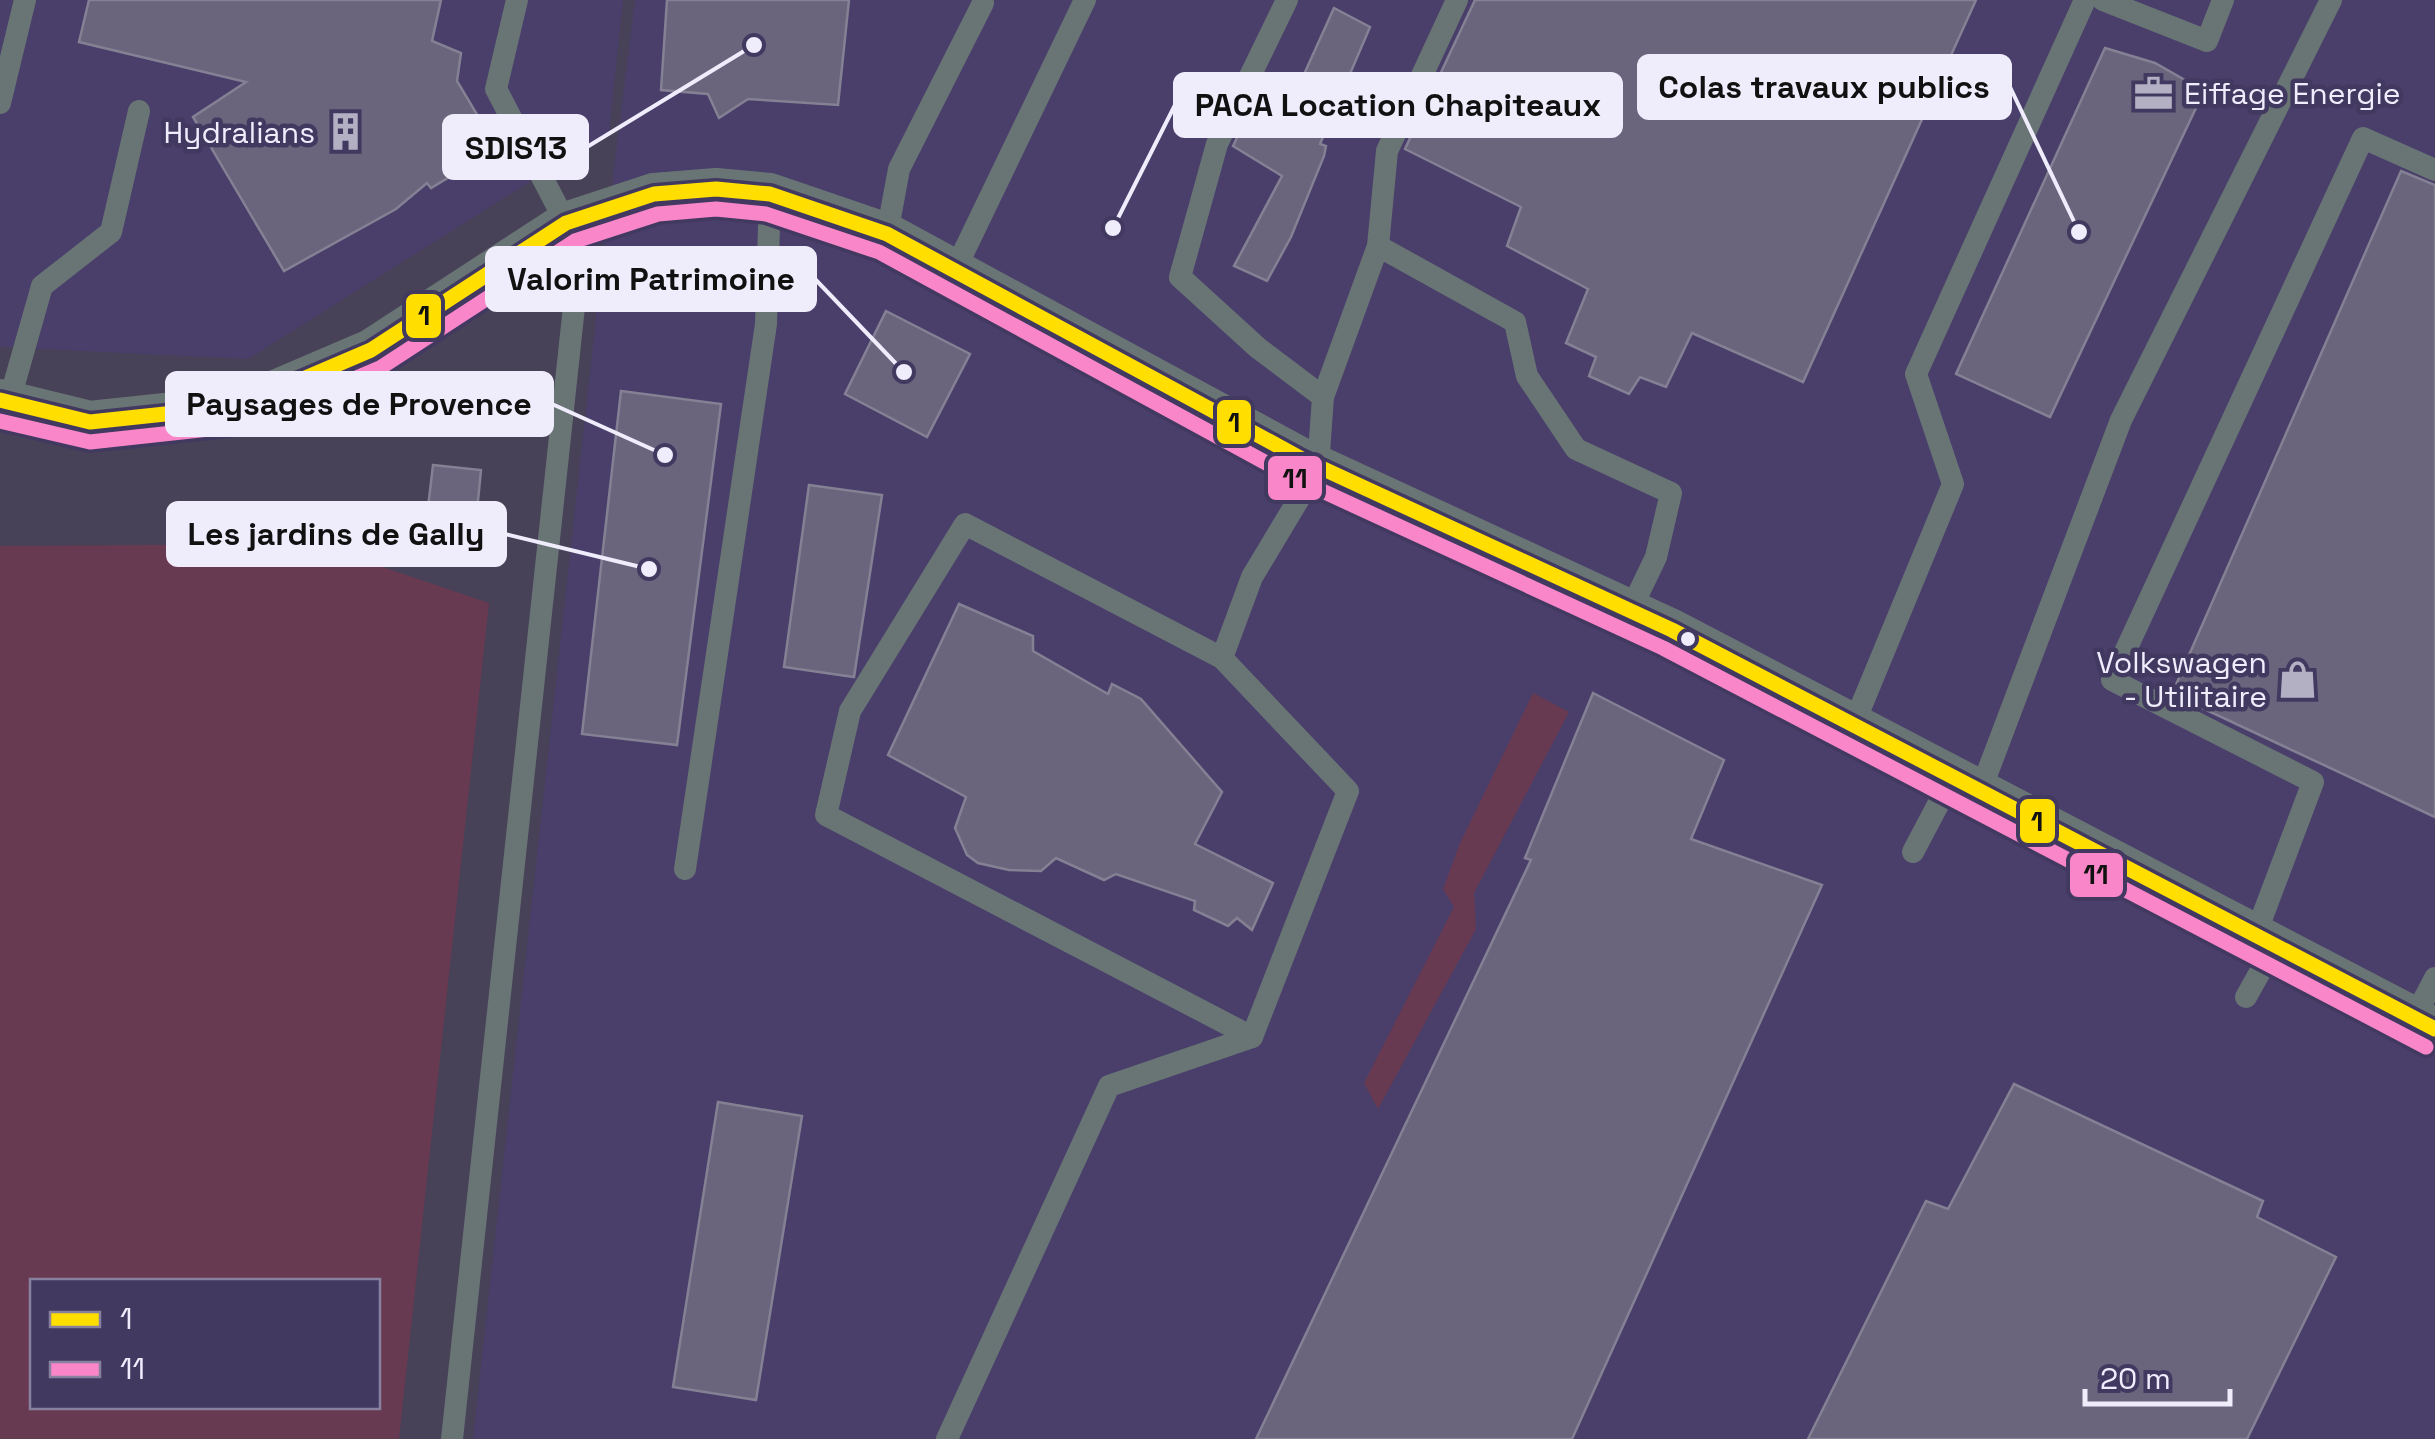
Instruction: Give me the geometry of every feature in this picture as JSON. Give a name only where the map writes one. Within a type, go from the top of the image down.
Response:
[{"type":"street","points":[[5,401],[90,422],[240,406],[371,350],[566,223],[654,194],[716,189],[770,194],[886,234],[953,274],[1318,467],[1630,611],[2424,1024]]},
{"type":"lane","points":[[0,103],[25,0]]},
{"type":"lane","points":[[452,1439],[577,279],[566,223],[496,89],[517,0]]},
{"type":"lane","points":[[953,274],[1085,0]]},
{"type":"lane","points":[[1287,0],[1217,144],[1180,277],[1258,348],[1323,398]]},
{"type":"lane","points":[[1222,658],[1252,577],[1318,467],[1323,398],[1378,246],[1387,150],[1457,0]]},
{"type":"lane","points":[[1854,726],[1952,484],[1916,374],[2085,0]]},
{"type":"lane","points":[[2103,0],[2207,41],[2222,0]]},
{"type":"lane","points":[[1913,852],[1966,785],[2120,420],[2331,0]]},
{"type":"lane","points":[[886,234],[899,169],[982,4]]},
{"type":"lane","points":[[5,401],[42,286],[112,232],[139,111]]},
{"type":"lane","points":[[2246,997],[2314,782],[2112,680],[2363,138],[2435,170]]},
{"type":"lane","points":[[685,870],[766,324],[770,194]]},
{"type":"lane","points":[[1378,246],[1515,322],[1527,376],[1576,448],[1672,492],[1656,558],[1630,611]]},
{"type":"lane","points":[[946,1439],[1109,1086],[1252,1036],[1348,791],[1222,658],[964,524],[850,711],[826,815],[1252,1036]]},
{"type":"lane","points":[[2424,1024],[2435,978]]},
{"type":"shaded area","points":[[0,0],[623,0],[609,132],[248,359],[0,347]]},
{"type":"shaded area","points":[[635,0],[2435,0],[2435,1439],[473,1439],[601,272]]},
{"type":"shaded area","points":[[315,544],[489,603],[399,1439],[0,1439],[0,546]]},
{"type":"shaded area","points":[[1533,693],[1569,712],[1474,893],[1476,929],[1378,1109],[1364,1083],[1454,907],[1443,889],[1460,843]]},
{"type":"building","name":"Hydralians","points":[[89,0],[441,0],[432,41],[461,53],[457,81],[497,148],[431,188],[427,183],[396,209],[284,271],[193,117],[246,82],[79,42]]},
{"type":"building","points":[[667,0],[849,0],[838,105],[748,99],[719,118],[708,94],[661,90]]},
{"type":"building","points":[[1475,0],[1976,0],[1803,382],[1692,333],[1666,387],[1640,377],[1629,394],[1589,376],[1596,357],[1566,343],[1588,289],[1507,246],[1521,207],[1405,149]]},
{"type":"building","points":[[1334,8],[1370,27],[1320,144],[1326,146],[1324,156],[1291,237],[1267,281],[1234,266],[1282,176],[1233,146],[1246,119],[1277,134]]},
{"type":"building","points":[[2105,48],[2155,63],[2204,91],[2050,417],[1956,374]]},
{"type":"building","points":[[2401,171],[2435,185],[2435,817],[2172,694]]},
{"type":"building","points":[[886,311],[970,354],[927,437],[845,394]]},
{"type":"building","points":[[621,391],[721,404],[677,745],[582,734]]},
{"type":"building","points":[[433,465],[481,470],[476,521],[427,516]]},
{"type":"building","points":[[809,485],[882,495],[854,677],[784,667]]},
{"type":"building","points":[[959,604],[1033,636],[1033,651],[1108,694],[1112,684],[1141,699],[1222,792],[1195,844],[1273,883],[1252,930],[1237,918],[1228,926],[1194,910],[1195,901],[1116,874],[1104,880],[1056,858],[1041,871],[1009,870],[978,863],[967,855],[955,828],[966,797],[888,755]]},
{"type":"building","points":[[1593,693],[1724,760],[1691,839],[1822,885],[1572,1439],[1256,1439],[1531,860],[1525,858]]},
{"type":"building","points":[[2014,1084],[2263,1201],[2257,1217],[2336,1257],[2247,1439],[1808,1439],[1926,1201],[1948,1209]]},
{"type":"building","points":[[718,1102],[802,1116],[756,1400],[673,1387]]},
{"type":"transit line","name":"1","points":[[0,400],[90,422],[240,406],[371,350],[566,223],[654,194],[716,189],[770,194],[887,234],[1302,459],[1672,630],[2435,1029]]},
{"type":"transit line","name":"11","points":[[0,421],[90,442],[246,425],[380,368],[575,241],[658,214],[716,209],[766,214],[879,252],[1292,477],[1663,648],[2426,1047]]},
{"type":"place","name":"SDIS13","points":[[754,45]]},
{"type":"place","name":"Eiffage Energie","points":[[2154,93]]},
{"type":"place","name":"Hydralians","points":[[345,132]]},
{"type":"place","name":"PACA Location Chapiteaux","points":[[1113,228]]},
{"type":"place","name":"Colas travaux publics","points":[[2079,232]]},
{"type":"place","name":"Valorim Patrimoine","points":[[904,372]]},
{"type":"place","name":"Paysages de Provence","points":[[665,455]]},
{"type":"place","name":"Les jardins de Gally","points":[[649,569]]},
{"type":"place","name":"Volkswagen - Utilitaire","points":[[2297,679]]}]
